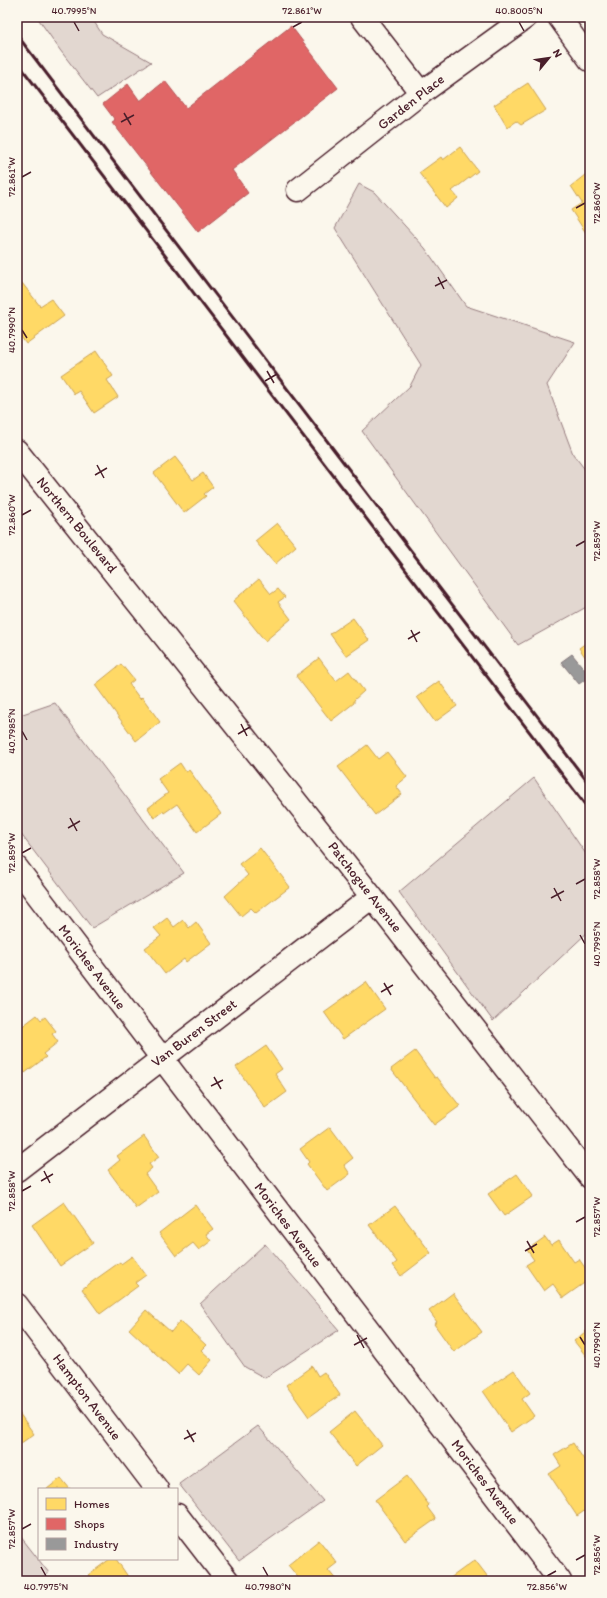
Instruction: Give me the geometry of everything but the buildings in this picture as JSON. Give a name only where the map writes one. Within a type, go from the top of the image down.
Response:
[{"type":"street","points":[[362,17],[421,93]]},
{"type":"street","name":"Garden Place","points":[[298,190],[421,93],[526,17]]},
{"type":"street","points":[[559,17],[590,60]]},
{"type":"street","name":"Northern Boulevard","points":[[17,451],[136,599]]},
{"type":"street","name":"Patchogue Avenue","points":[[136,599],[372,897],[590,1177]]},
{"type":"street","name":"Moriches Avenue","points":[[17,868],[560,1581]]},
{"type":"street","name":"Van Buren Street","points":[[17,1170],[372,897]]},
{"type":"street","name":"Hampton Avenue","points":[[17,1305],[156,1488]]},
{"type":"street","points":[[178,1516],[228,1581]]},
{"type":"shaded area","points":[[37,17],[91,17],[102,34],[151,62],[97,98]]},
{"type":"shaded area","points":[[359,184],[374,192],[425,248],[466,306],[575,342],[547,385],[573,454],[590,476],[590,605],[518,645],[362,431],[410,386],[421,365],[335,228]]},
{"type":"shaded area","points":[[55,703],[184,873],[92,928],[17,829],[17,716]]},
{"type":"shaded area","points":[[534,778],[590,860],[590,930],[493,1021],[399,892]]},
{"type":"shaded area","points":[[265,1244],[339,1330],[265,1378],[245,1367],[200,1304]]},
{"type":"shaded area","points":[[258,1426],[323,1501],[239,1561],[179,1484]]},
{"type":"shaded area","points":[[17,1532],[49,1573],[39,1581],[17,1581]]},
{"type":"railway","points":[[17,35],[590,785]]},
{"type":"railway","points":[[17,62],[590,811]]}]
